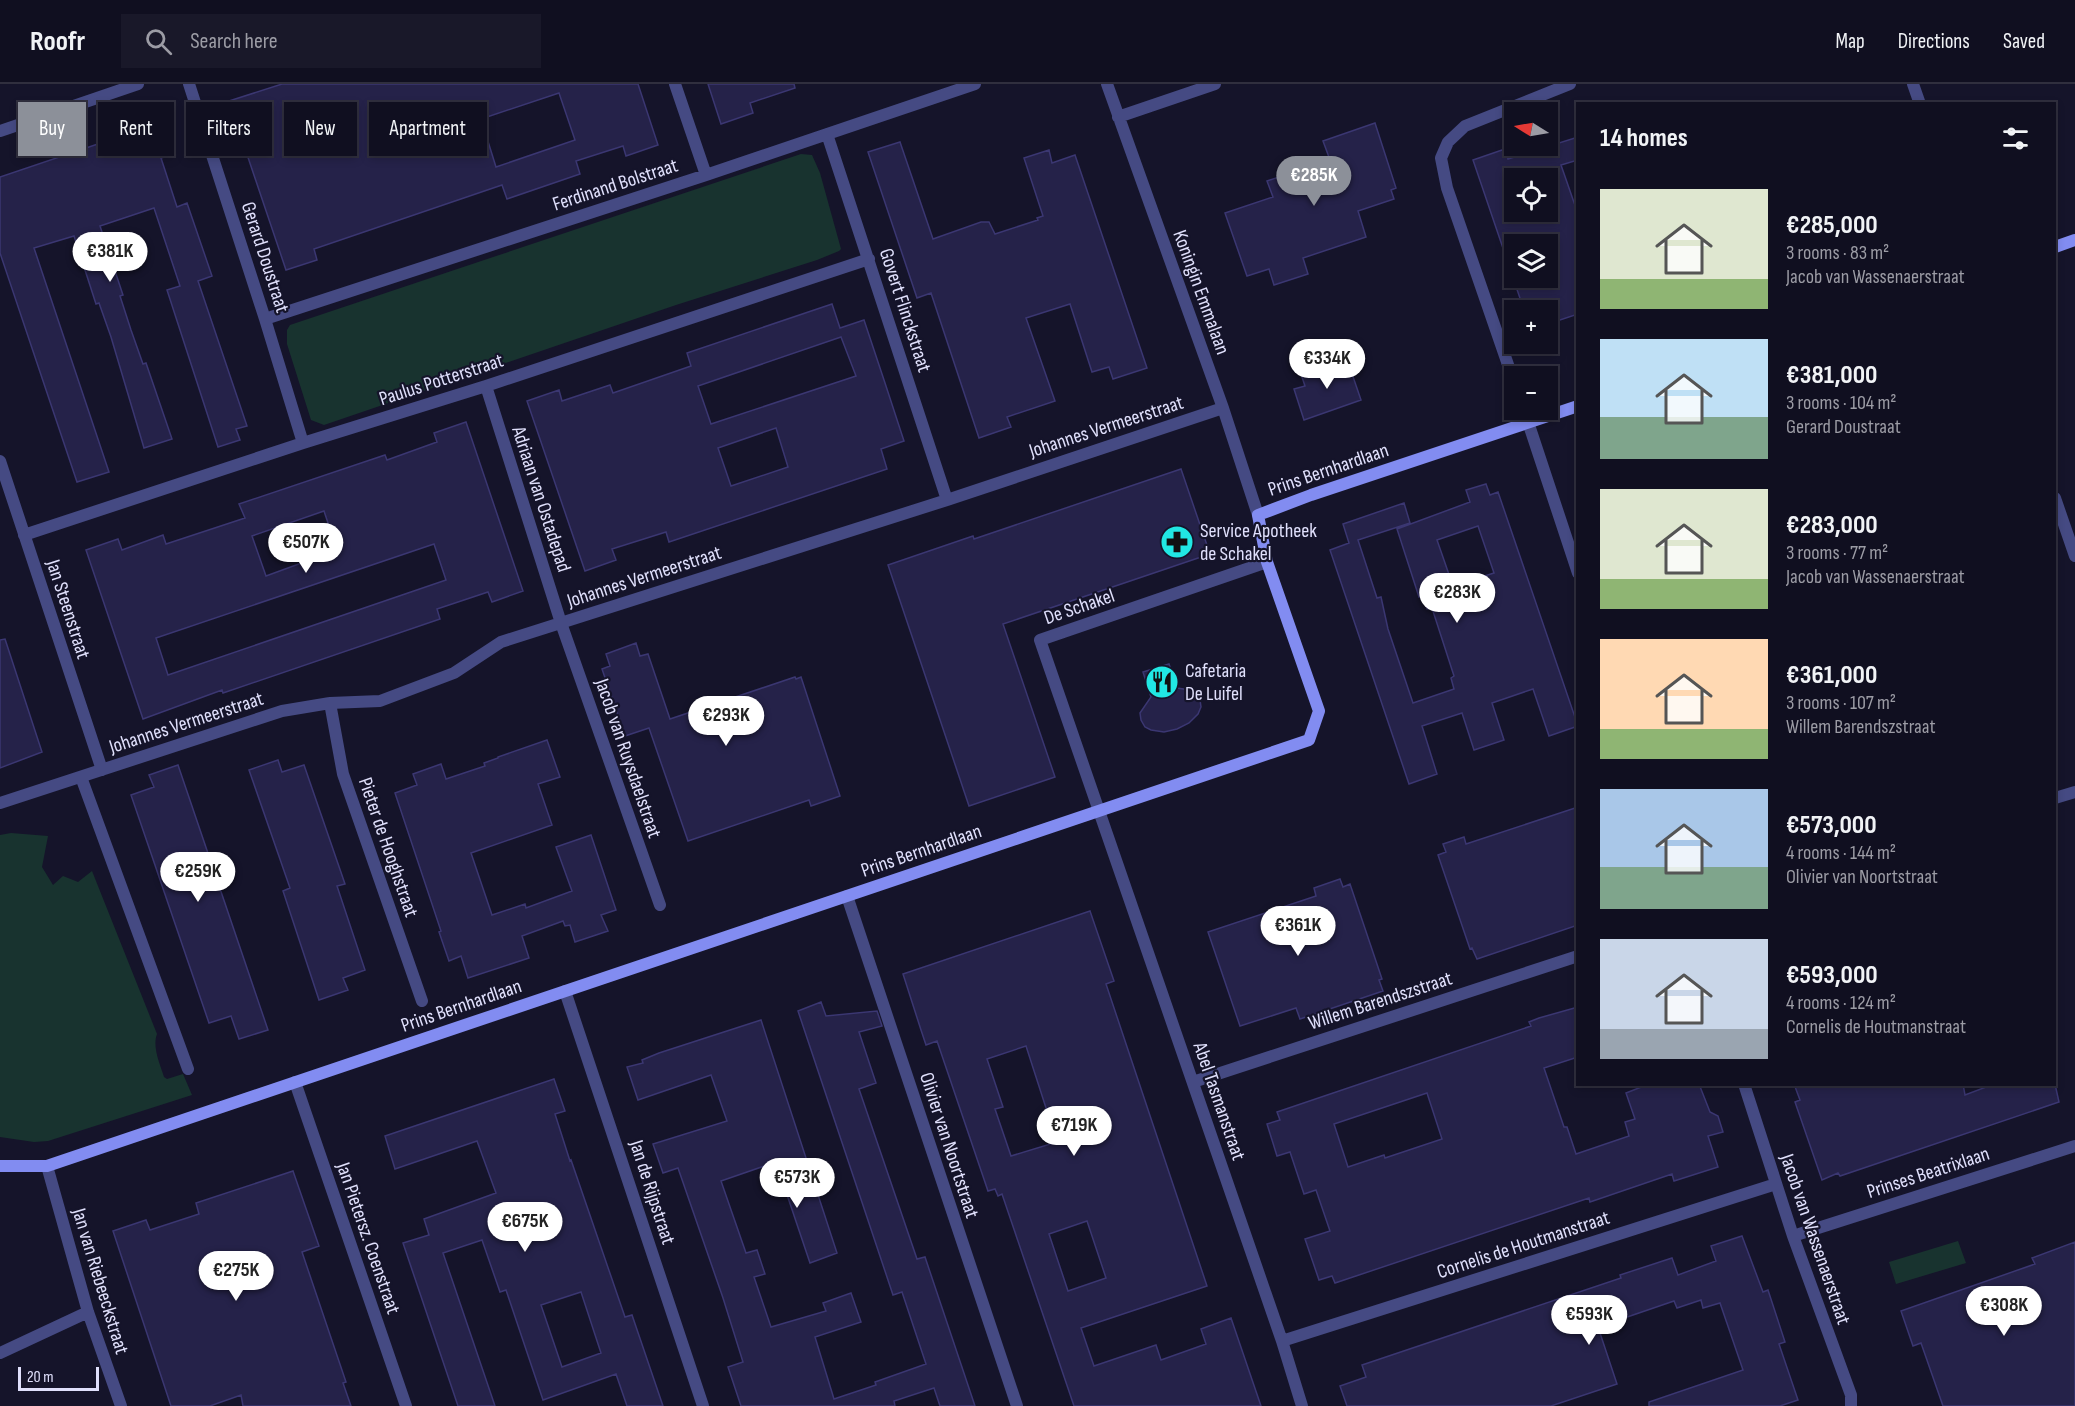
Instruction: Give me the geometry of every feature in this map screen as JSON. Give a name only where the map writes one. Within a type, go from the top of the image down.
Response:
[{"type":"street","points":[[0,131],[138,84]]},
{"type":"street","name":"Gerard Doustraat","points":[[189,84],[303,443]]},
{"type":"street","points":[[675,84],[706,175]]},
{"type":"street","name":"Ferdinand Bolstraat","points":[[265,319],[706,175],[975,84]]},
{"type":"street","name":"Koningin Emmalaan","points":[[1107,84],[1258,515]]},
{"type":"street","points":[[1118,117],[1215,84]]},
{"type":"street","points":[[1508,366],[1447,188],[1441,158],[1448,142],[1465,126],[1570,84]]},
{"type":"street","points":[[1913,84],[1919,102]]},
{"type":"street","name":"Govert Flinckstraat","points":[[827,134],[947,500]]},
{"type":"street","points":[[2056,247],[2075,240]]},
{"type":"street","name":"Paulus Potterstraat","points":[[24,535],[303,443],[486,386],[869,259]]},
{"type":"street","name":"Adriaan van Ostadepad","points":[[486,386],[561,623]]},
{"type":"street","name":"Prins Bernhardlaan","points":[[0,1166],[47,1166],[1309,740],[1319,711],[1267,562],[1258,515],[1311,495],[1576,407]]},
{"type":"street","name":"Johannes Vermeerstraat","points":[[0,802],[282,711],[330,703],[380,702],[454,673],[501,642],[947,500],[1222,408]]},
{"type":"street","points":[[1527,420],[1576,567]]},
{"type":"street","name":"Jan Steenstraat","points":[[0,461],[102,770]]},
{"type":"street","points":[[2056,504],[2060,529],[2075,556]]},
{"type":"street","name":"De Schakel","points":[[1098,811],[1040,640],[1267,562]]},
{"type":"street","name":"Jacob van Ruysdaelstraat","points":[[561,623],[660,905]]},
{"type":"street","name":"Pieter de Hooghstraat","points":[[330,703],[343,774],[423,1000]]},
{"type":"street","points":[[81,777],[188,1070]]},
{"type":"street","points":[[2056,798],[2075,792]]},
{"type":"street","name":"Abel Tasmanstraat","points":[[1098,811],[1282,1341],[1302,1406]]},
{"type":"street","name":"Olivier van Noortstraat","points":[[847,896],[1017,1406]]},
{"type":"street","name":"Willem Barendszstraat","points":[[1193,1082],[1576,957]]},
{"type":"street","name":"Jan de Rijpstraat","points":[[565,991],[703,1406]]},
{"type":"street","name":"Jan Pietersz. Coenstraat","points":[[295,1082],[406,1406]]},
{"type":"street","name":"Jacob van Wassenaerstraat","points":[[1745,1086],[1793,1236],[1851,1395],[1851,1406]]},
{"type":"street","name":"Prinses Beatrixlaan","points":[[1793,1236],[2075,1146]]},
{"type":"street","name":"Jan van Riebeeckstraat","points":[[47,1166],[88,1312],[121,1406]]},
{"type":"street","name":"Cornelis de Houtmanstraat","points":[[1282,1341],[1776,1184]]},
{"type":"street","points":[[0,1353],[88,1312]]},
{"type":"green space","points":[[801,154],[812,155],[820,173],[841,249],[839,251],[324,425],[311,420],[287,344],[287,330],[290,325]]},
{"type":"green space","points":[[11,833],[48,836],[42,867],[53,885],[63,876],[78,882],[92,871],[157,1034],[156,1050],[164,1077],[167,1079],[183,1074],[192,1095],[48,1141],[34,1142],[0,1137],[0,835]]},
{"type":"green space","points":[[1958,1241],[1966,1263],[1896,1284],[1889,1262]]},
{"type":"building","points":[[282,84],[638,84],[658,145],[626,156],[623,146],[576,161],[580,174],[507,199],[502,185],[314,249],[317,260],[286,270],[248,156],[272,156],[272,102],[229,102]]},
{"type":"building","points":[[708,84],[794,84],[795,88],[750,103],[753,113],[721,124]]},
{"type":"building","points":[[1375,123],[1396,188],[1391,190],[1394,199],[1358,211],[1366,237],[1303,258],[1308,274],[1274,285],[1269,269],[1247,276],[1225,213],[1273,197],[1267,181],[1330,160],[1323,141]]},
{"type":"building","points":[[1576,138],[1576,161],[1561,165],[1576,208],[1576,315],[1558,321],[1558,300],[1521,300],[1517,288],[1558,288],[1558,234],[1504,234],[1504,251],[1473,160],[1504,149],[1504,156],[1507,156],[1508,159],[1518,156],[1558,156],[1558,143]]},
{"type":"building","points":[[900,142],[933,239],[981,222],[989,222],[995,234],[1038,220],[1037,218],[1043,216],[1024,158],[1049,150],[1052,163],[1075,155],[1147,368],[1113,379],[1109,367],[1092,372],[1070,304],[1026,318],[1055,401],[1007,417],[1011,427],[979,438],[931,293],[917,298],[868,152]]},
{"type":"building","points":[[98,144],[98,156],[168,156],[161,158],[177,207],[187,203],[212,276],[198,281],[247,426],[236,429],[240,440],[218,447],[167,290],[180,286],[154,208],[100,226],[123,295],[120,296],[131,330],[143,364],[146,363],[172,439],[144,448],[111,337],[99,303],[96,304],[74,236],[34,248],[109,472],[77,482],[0,253],[0,177],[62,156],[86,156],[86,148]]},
{"type":"building","points":[[832,304],[840,328],[864,320],[904,441],[881,449],[887,469],[669,542],[666,532],[612,549],[616,560],[585,571],[527,401],[559,390],[562,401],[610,385],[613,393],[691,366],[687,353]],"holes":[[[841,337],[856,376],[711,424],[698,386]],[[776,428],[788,467],[731,486],[718,448]]]},
{"type":"building","points":[[1347,359],[1361,400],[1304,420],[1294,389],[1305,386],[1301,374]]},
{"type":"building","points":[[466,422],[523,591],[492,602],[488,592],[437,609],[440,619],[223,693],[222,690],[143,719],[86,550],[118,539],[122,550],[163,535],[166,544],[245,518],[239,504],[385,455],[387,460],[437,442],[434,433]],"holes":[[[324,511],[337,550],[266,576],[252,536]],[[434,544],[446,580],[168,675],[156,638]]]},
{"type":"building","points":[[1181,469],[1210,554],[1003,624],[1055,777],[969,806],[888,565],[973,536],[974,539]]},
{"type":"building","points":[[1486,484],[1490,495],[1498,492],[1576,720],[1576,727],[1549,736],[1533,689],[1492,703],[1504,740],[1474,750],[1462,713],[1422,726],[1437,774],[1409,784],[1330,550],[1349,543],[1343,524],[1404,503],[1410,523],[1358,540],[1377,598],[1381,597],[1388,629],[1413,703],[1454,689],[1451,678],[1454,676],[1432,608],[1427,609],[1423,596],[1419,597],[1397,529],[1470,502],[1466,490]],"holes":[[[1478,526],[1494,573],[1453,586],[1437,540]]]},
{"type":"building","points":[[5,639],[42,752],[0,768],[0,640]]},
{"type":"building","points":[[636,643],[640,656],[648,654],[670,719],[795,677],[796,679],[801,677],[840,796],[811,806],[809,800],[688,841],[649,728],[625,736],[602,669],[610,666],[606,654]]},
{"type":"building","points":[[1169,664],[1177,688],[1190,690],[1197,694],[1201,707],[1189,723],[1177,729],[1164,732],[1151,730],[1145,727],[1140,713],[1151,697],[1143,672]]},
{"type":"building","points":[[547,740],[560,777],[538,784],[552,825],[471,853],[492,915],[525,904],[526,908],[572,891],[556,847],[591,835],[616,910],[601,915],[608,931],[575,942],[570,925],[565,926],[563,921],[522,936],[529,958],[468,978],[461,956],[449,961],[395,793],[417,785],[413,774],[441,764],[446,779],[485,766],[484,763],[498,757]]},
{"type":"building","points":[[278,760],[282,772],[304,765],[345,884],[337,886],[365,970],[343,978],[348,990],[319,1000],[283,891],[290,888],[249,770]]},
{"type":"building","points":[[178,765],[268,1030],[239,1039],[231,1016],[209,1023],[131,795],[154,787],[149,775]]},
{"type":"building","points":[[1576,808],[1576,926],[1477,959],[1472,948],[1470,949],[1438,855],[1446,852],[1443,844],[1464,837],[1466,844]]},
{"type":"building","points":[[1340,879],[1343,887],[1350,884],[1382,979],[1379,980],[1383,991],[1300,1019],[1296,1008],[1240,1026],[1208,932],[1316,896],[1314,888]]},
{"type":"building","points":[[1090,911],[1114,981],[1106,984],[1207,1286],[1081,1328],[1094,1366],[1156,1345],[1161,1360],[1206,1344],[1201,1329],[1231,1318],[1261,1406],[1074,1406],[1002,1194],[998,1196],[995,1189],[988,1191],[937,1041],[926,1045],[903,974]],"holes":[[[1026,1046],[1057,1142],[1011,1156],[995,1109],[1003,1107],[987,1059]],[[1087,1221],[1106,1278],[1068,1291],[1049,1234]]]},
{"type":"building","points":[[821,1002],[826,1016],[877,1011],[882,1026],[859,1032],[876,1083],[859,1089],[917,1259],[925,1257],[975,1406],[940,1406],[934,1388],[894,1401],[895,1406],[741,1406],[728,1367],[743,1362],[723,1298],[678,1168],[663,1173],[653,1144],[727,1121],[711,1075],[638,1100],[627,1067],[643,1063],[642,1060],[659,1053],[761,1020],[837,1253],[810,1263],[776,1162],[721,1181],[746,1253],[757,1250],[765,1274],[754,1277],[771,1327],[826,1311],[823,1303],[851,1293],[861,1322],[815,1337],[834,1399],[876,1385],[875,1382],[926,1364],[902,1292],[893,1295],[798,1011]]},
{"type":"building","points":[[1576,1008],[1576,1058],[1544,1068],[1564,1127],[1567,1127],[1576,1154],[1629,1136],[1625,1122],[1635,1119],[1626,1093],[1644,1086],[1700,1086],[1710,1112],[1718,1116],[1723,1132],[1708,1136],[1718,1167],[1674,1181],[1672,1174],[1590,1202],[1589,1198],[1335,1283],[1332,1276],[1319,1280],[1305,1239],[1330,1231],[1316,1190],[1304,1194],[1290,1152],[1277,1156],[1267,1124],[1280,1120],[1277,1112],[1531,1026],[1529,1022]],"holes":[[[1427,1093],[1442,1139],[1385,1158],[1384,1155],[1348,1167],[1334,1124]]]},
{"type":"building","points":[[554,1079],[565,1111],[555,1114],[570,1161],[625,1317],[632,1315],[663,1406],[627,1406],[616,1374],[543,1400],[506,1290],[500,1292],[482,1240],[443,1253],[495,1406],[458,1406],[403,1243],[429,1235],[424,1219],[496,1193],[477,1141],[395,1169],[385,1136]],"holes":[[[581,1292],[601,1353],[562,1367],[541,1305]]]},
{"type":"building","points":[[1795,1086],[1963,1086],[1965,1095],[1989,1086],[2055,1086],[2059,1102],[1840,1176],[1838,1173],[1822,1180],[1795,1102],[1800,1100]]},
{"type":"building","points":[[293,1171],[319,1246],[302,1252],[346,1382],[343,1383],[351,1406],[243,1406],[241,1395],[210,1406],[171,1406],[113,1231],[146,1220],[150,1230],[199,1214],[196,1203]]},
{"type":"building","points":[[1742,1236],[1763,1292],[1768,1290],[1785,1342],[1779,1344],[1798,1400],[1780,1406],[1649,1406],[1649,1402],[1743,1370],[1720,1303],[1703,1308],[1701,1300],[1677,1308],[1674,1301],[1598,1327],[1617,1384],[1551,1406],[1347,1406],[1340,1386],[1366,1377],[1362,1365],[1621,1278],[1620,1275],[1672,1258],[1678,1275],[1716,1261],[1711,1246]]},
{"type":"building","points":[[2075,1242],[2075,1406],[1943,1406],[1921,1343],[1913,1346],[1901,1311],[2035,1264],[2032,1258]]},
{"type":"place","name":"Service Apotheek de Schakel","points":[[1177,542]]},
{"type":"place","name":"Cafetaria De Luifel","points":[[1162,682]]}]
